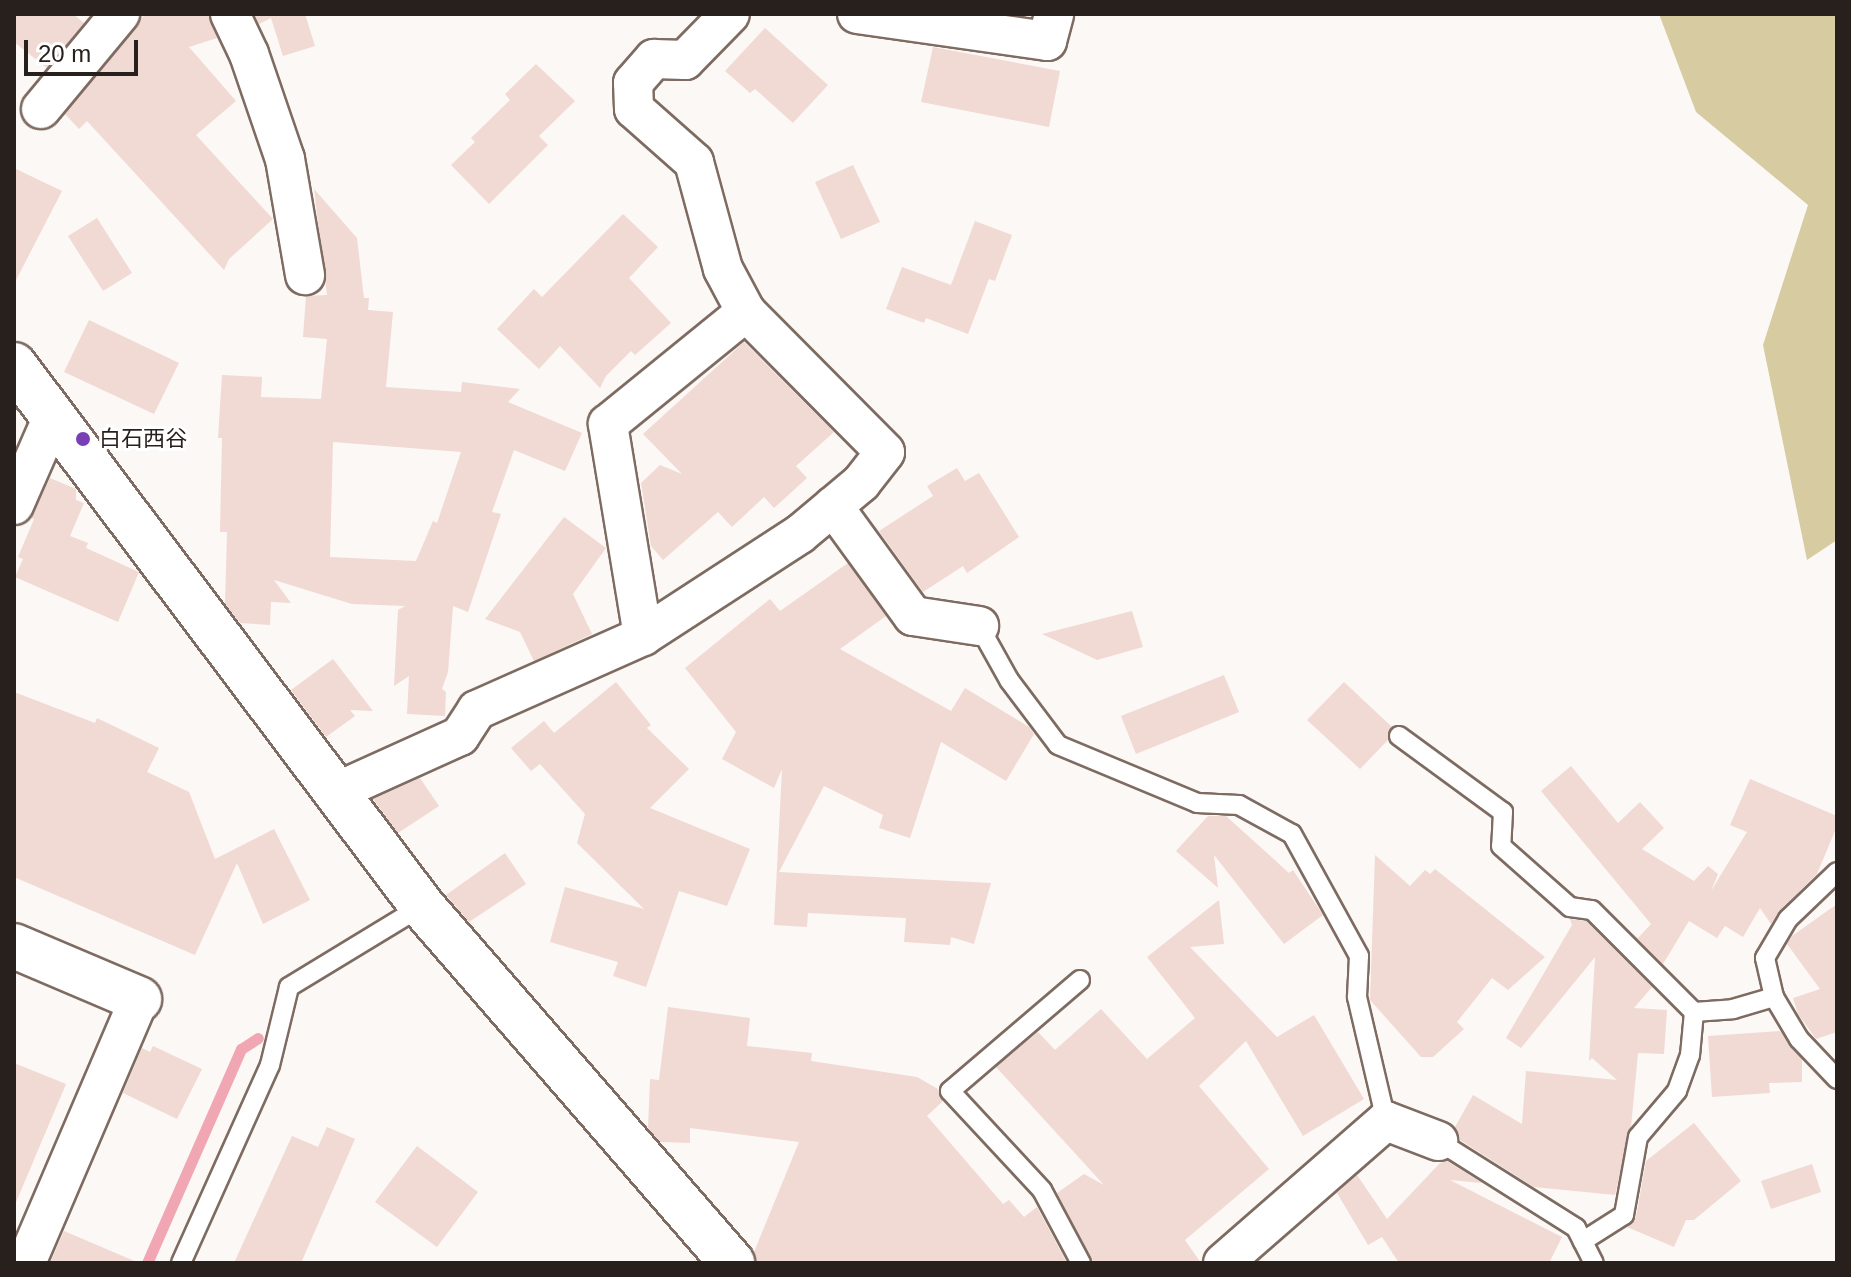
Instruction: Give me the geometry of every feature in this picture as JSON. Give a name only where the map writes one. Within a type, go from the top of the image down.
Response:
[{"type":"street","points":[[41,109],[120,14]]},
{"type":"street","points":[[230,14],[249,54],[285,159],[305,275]]},
{"type":"street","points":[[336,792],[460,736],[477,710],[643,636],[800,534],[861,483],[885,452],[746,312],[723,269],[694,162],[634,109],[633,83],[654,59],[685,60],[730,14]]},
{"type":"street","points":[[857,14],[1047,41],[1054,14]]},
{"type":"street","points":[[643,636],[608,424],[746,312]]},
{"type":"street","points":[[14,365],[422,906],[732,1263]]},
{"type":"street","points":[[14,505],[53,416]]},
{"type":"street","points":[[833,506],[913,616],[979,626]]},
{"type":"street","points":[[14,946],[139,999],[26,1263]]},
{"type":"street","points":[[1223,1263],[1386,1121],[1438,1141]]},
{"type":"lane","points":[[979,626],[1009,680],[1058,745],[1197,803],[1239,805],[1292,834],[1359,956],[1357,997],[1386,1121]]},
{"type":"lane","points":[[1399,736],[1503,812],[1501,846],[1570,907],[1592,910],[1694,1012],[1733,1009],[1774,997]]},
{"type":"lane","points":[[1837,872],[1788,919],[1765,958],[1774,997],[1799,1039],[1837,1079]]},
{"type":"lane","points":[[181,1263],[270,1065],[289,987],[422,906]]},
{"type":"lane","points":[[1080,980],[950,1091],[1042,1190],[1081,1263]]},
{"type":"lane","points":[[1583,1241],[1624,1215],[1638,1137],[1677,1091],[1690,1055],[1694,1012]]},
{"type":"lane","points":[[1438,1141],[1576,1228],[1594,1263]]},
{"type":"shaded area","points":[[1659,14],[1837,14],[1837,540],[1807,560],[1763,345],[1808,205],[1696,112]]},
{"type":"building","points":[[14,14],[73,14],[84,23],[47,68],[14,42]]},
{"type":"building","points":[[145,14],[208,14],[217,38],[189,47],[236,101],[196,135],[273,219],[229,259],[224,270],[87,121],[79,129],[65,114]]},
{"type":"building","points":[[254,14],[305,14],[315,46],[283,56],[271,18],[259,24]]},
{"type":"building","points":[[765,28],[828,85],[793,123],[755,89],[750,93],[725,71]]},
{"type":"building","points":[[933,47],[1060,71],[1049,127],[921,102]]},
{"type":"building","points":[[536,64],[575,101],[539,136],[548,145],[489,204],[451,165],[475,142],[471,138],[510,100],[505,94]]},
{"type":"building","points":[[853,165],[880,222],[841,239],[815,182]]},
{"type":"building","points":[[14,168],[62,191],[14,284]]},
{"type":"building","points":[[314,189],[357,238],[364,298],[369,298],[368,310],[393,312],[386,387],[461,392],[462,382],[520,389],[508,402],[582,433],[565,471],[514,450],[492,512],[501,514],[468,612],[453,606],[448,672],[442,689],[446,692],[445,716],[407,714],[409,676],[394,686],[398,610],[405,606],[352,604],[274,580],[291,603],[271,602],[270,625],[240,623],[225,604],[227,532],[220,532],[222,438],[218,438],[222,375],[262,377],[261,397],[321,399],[327,339],[303,337],[306,296],[327,295]],"holes":[[[333,442],[461,452],[437,523],[433,521],[416,561],[330,557]]]},
{"type":"building","points":[[623,214],[658,247],[629,278],[671,323],[635,355],[631,351],[606,376],[600,388],[560,346],[539,369],[497,329],[534,289],[542,297]]},
{"type":"building","points":[[97,218],[132,273],[103,291],[68,236]]},
{"type":"building","points":[[975,221],[1012,235],[995,281],[989,279],[968,334],[926,318],[924,323],[886,309],[902,267],[951,285]]},
{"type":"building","points":[[89,320],[179,363],[154,414],[64,372]]},
{"type":"building","points":[[744,342],[834,432],[796,466],[807,478],[774,508],[764,497],[732,527],[718,512],[663,560],[651,546],[641,483],[660,465],[682,474],[643,434]]},
{"type":"building","points":[[957,468],[965,481],[979,473],[1019,537],[967,573],[963,566],[923,592],[879,531],[933,496],[927,486]]},
{"type":"building","points":[[50,478],[76,489],[76,500],[84,503],[70,536],[88,543],[86,548],[139,572],[118,622],[15,577],[23,559],[18,557],[34,519],[31,518]]},
{"type":"building","points":[[564,517],[606,548],[573,594],[592,634],[534,661],[520,632],[485,619]]},
{"type":"building","points":[[848,563],[886,616],[840,649],[951,711],[965,688],[1029,727],[1034,734],[1006,781],[941,742],[910,838],[879,828],[883,815],[824,786],[779,872],[991,883],[974,944],[951,937],[950,945],[904,942],[906,918],[808,913],[807,927],[774,925],[782,769],[774,788],[722,759],[736,732],[685,668],[770,599],[780,611]]},
{"type":"building","points":[[1132,611],[1143,647],[1097,660],[1042,634]]},
{"type":"building","points":[[333,659],[373,711],[350,710],[355,716],[326,737],[291,690]]},
{"type":"building","points":[[1224,675],[1239,712],[1136,754],[1121,716]]},
{"type":"building","points":[[616,682],[651,725],[647,728],[689,769],[650,808],[750,849],[727,906],[679,891],[646,987],[613,976],[618,962],[550,942],[565,887],[644,909],[577,843],[585,814],[540,764],[531,771],[511,748],[544,721],[554,733]]},
{"type":"building","points":[[1344,682],[1392,727],[1388,740],[1360,769],[1307,720]]},
{"type":"building","points":[[14,692],[95,723],[97,718],[159,748],[147,772],[189,792],[215,859],[274,829],[310,900],[263,924],[237,863],[195,955],[14,877]]},
{"type":"building","points":[[1571,766],[1618,823],[1640,802],[1664,828],[1642,849],[1694,881],[1708,866],[1718,874],[1711,891],[1747,832],[1730,825],[1750,779],[1837,816],[1837,826],[1817,874],[1779,911],[1771,924],[1760,908],[1743,937],[1725,926],[1717,938],[1689,921],[1663,964],[1632,933],[1638,938],[1651,924],[1541,791]]},
{"type":"building","points":[[420,778],[439,806],[398,833],[373,799]]},
{"type":"building","points":[[1208,816],[1226,816],[1289,873],[1293,870],[1323,915],[1284,944],[1214,855],[1218,888],[1176,851]]},
{"type":"building","points":[[505,853],[526,884],[469,922],[446,895]]},
{"type":"building","points":[[1375,855],[1410,886],[1425,870],[1430,874],[1435,869],[1545,957],[1508,990],[1492,978],[1457,1022],[1464,1029],[1433,1057],[1421,1057],[1370,1000]]},
{"type":"building","points":[[1219,900],[1224,944],[1190,947],[1277,1037],[1314,1015],[1364,1099],[1303,1136],[1246,1041],[1199,1086],[1269,1169],[1185,1240],[1201,1263],[1093,1263],[1057,1193],[1084,1174],[1104,1185],[996,1067],[1038,1032],[1055,1050],[1101,1009],[1147,1059],[1195,1018],[1147,957]]},
{"type":"building","points":[[1837,904],[1837,1032],[1816,1039],[1798,1014],[1793,998],[1820,989],[1787,944],[1792,936]]},
{"type":"building","points":[[1570,919],[1586,921],[1652,987],[1634,1008],[1667,1010],[1664,1054],[1638,1053],[1631,1127],[1615,1195],[1534,1187],[1460,1140],[1455,1127],[1473,1095],[1522,1124],[1526,1071],[1617,1080],[1592,1058],[1589,1061],[1595,957],[1521,1048],[1506,1038],[1572,925]]},
{"type":"building","points":[[668,1007],[750,1018],[747,1046],[812,1053],[811,1061],[917,1077],[938,1089],[943,1101],[927,1116],[1003,1204],[1009,1200],[1024,1217],[1037,1207],[1067,1263],[756,1263],[754,1252],[799,1142],[690,1128],[690,1143],[660,1142],[648,1128],[650,1079],[659,1080]]},
{"type":"building","points":[[1780,1031],[1802,1059],[1802,1082],[1769,1083],[1770,1093],[1712,1097],[1708,1036]]},
{"type":"building","points":[[153,1046],[202,1069],[177,1119],[123,1093],[142,1048],[150,1052]]},
{"type":"building","points":[[14,1063],[66,1084],[14,1207]]},
{"type":"building","points":[[1694,1123],[1741,1181],[1694,1220],[1686,1220],[1674,1247],[1627,1227],[1636,1217],[1646,1161]]},
{"type":"building","points":[[327,1127],[355,1139],[301,1263],[234,1263],[292,1136],[318,1147]]},
{"type":"building","points":[[417,1146],[478,1192],[437,1247],[375,1202]]},
{"type":"building","points":[[1447,1161],[1482,1183],[1450,1180],[1562,1237],[1549,1263],[1399,1263],[1382,1237],[1368,1245],[1337,1193],[1357,1175],[1387,1219],[1440,1163]]},
{"type":"building","points":[[1812,1164],[1821,1192],[1771,1209],[1761,1181]]},
{"type":"building","points":[[64,1231],[139,1263],[50,1263]]},
{"type":"waterway","points":[[147,1263],[241,1049],[258,1038]]},
{"type":"place","name":"白石西谷","points":[[83,439]]}]
